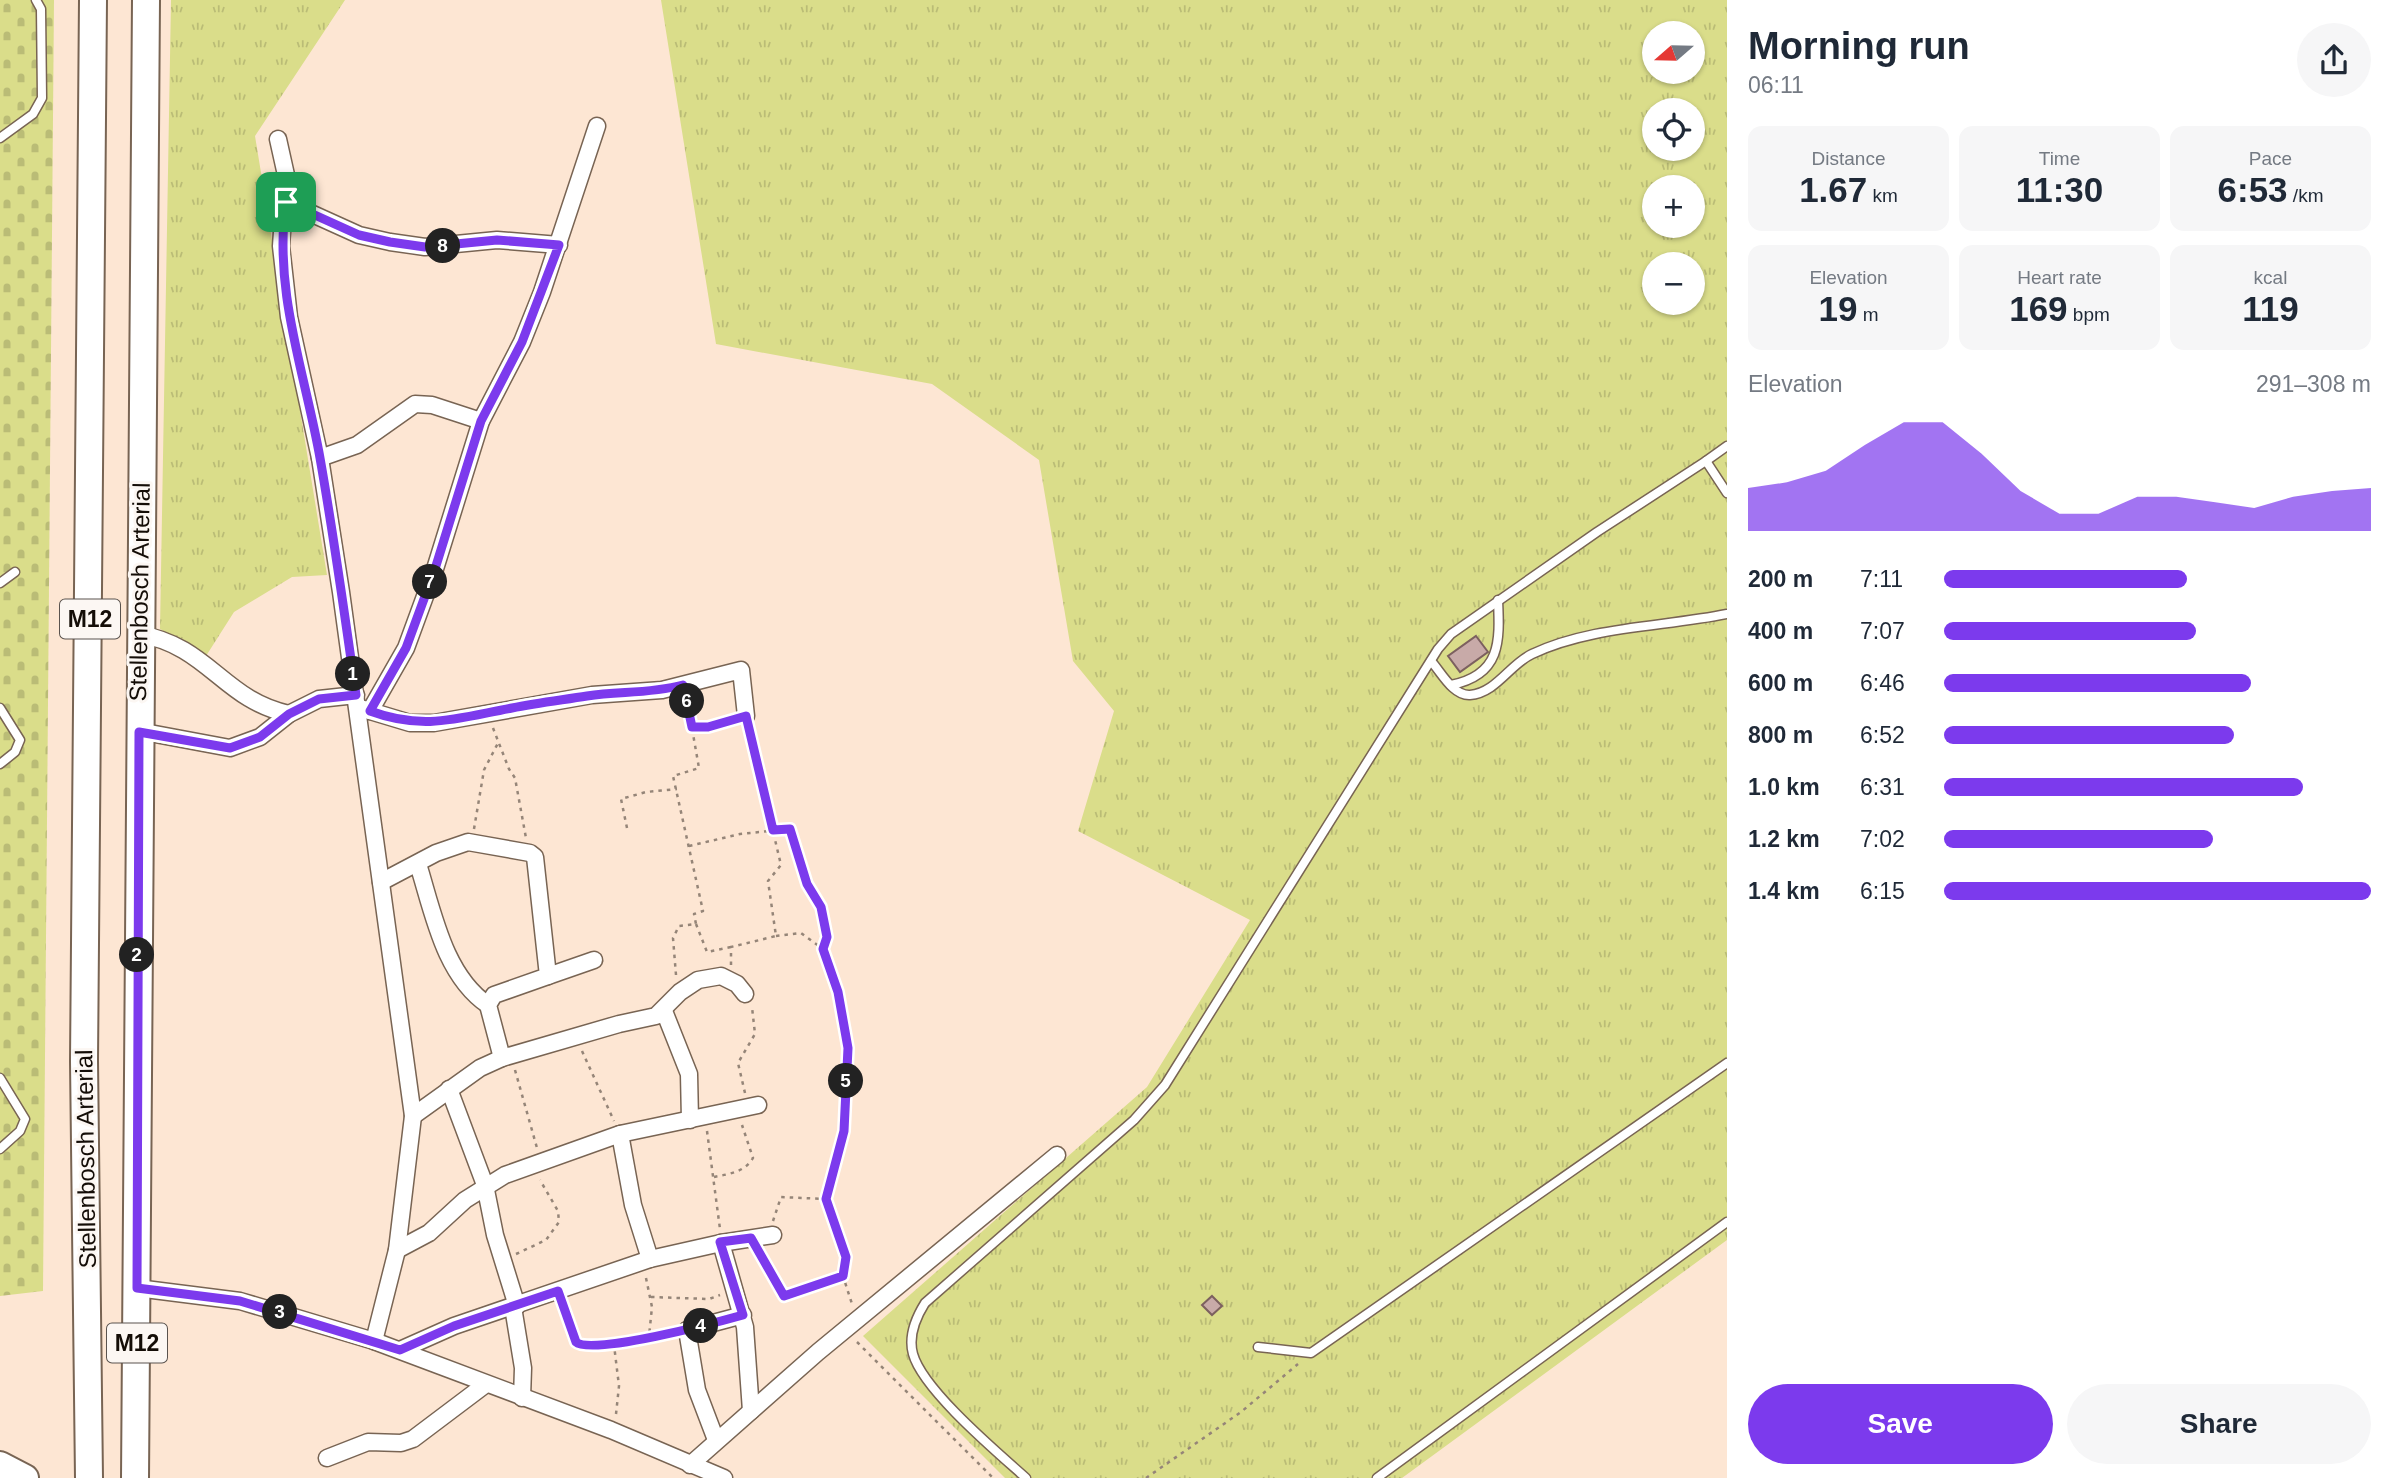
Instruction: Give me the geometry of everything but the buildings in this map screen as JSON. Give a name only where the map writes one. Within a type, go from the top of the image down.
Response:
[{"type":"main road","name":"Stellenbosch Arterial","points":[[89,1478],[85,1060],[93,0]]},
{"type":"main road","name":"Stellenbosch Arterial","points":[[135,1478],[139,634],[146,0]]},
{"type":"main road","points":[[0,1465],[25,1478]]},
{"type":"street","points":[[361,704],[406,648],[435,569],[481,421],[522,342],[559,245],[597,127]]},
{"type":"street","points":[[278,139],[286,176],[281,246],[289,317],[320,458],[361,704],[381,882],[413,1116],[397,1250],[374,1340]]},
{"type":"street","points":[[286,202],[359,235],[390,242],[425,247],[497,240],[559,245]]},
{"type":"street","points":[[320,458],[357,445],[415,404],[432,405],[481,421]]},
{"type":"street","points":[[139,634],[170,641],[190,652],[246,698],[268,710],[289,714]]},
{"type":"street","points":[[139,732],[230,748],[260,737],[289,714],[319,699],[361,704],[410,723],[453,721],[592,695],[636,695],[741,670],[746,716]]},
{"type":"street","points":[[381,882],[454,845],[475,842],[535,857],[548,976]]},
{"type":"street","points":[[418,864],[455,970],[470,992],[488,1005],[502,1058]]},
{"type":"street","points":[[488,1005],[494,995],[594,960]]},
{"type":"street","points":[[413,1116],[480,1068],[502,1058],[577,1036],[648,1019],[664,1011],[680,992],[708,977],[729,979],[746,994]]},
{"type":"street","points":[[664,1011],[690,1074],[698,1118]]},
{"type":"street","points":[[449,1089],[485,1185],[515,1306],[523,1368],[522,1398]]},
{"type":"street","points":[[397,1250],[429,1233],[485,1185],[536,1163],[620,1134],[758,1105]]},
{"type":"street","points":[[620,1134],[646,1260]]},
{"type":"street","points":[[690,1465],[850,1325],[1057,1155]]},
{"type":"street","points":[[400,1350],[454,1326],[646,1260],[720,1242],[773,1235]]},
{"type":"street","points":[[720,1242],[743,1315],[751,1411]]},
{"type":"street","points":[[137,1288],[240,1301],[374,1340],[611,1430],[724,1478]]},
{"type":"street","points":[[716,1440],[697,1390],[687,1330],[743,1315]]},
{"type":"street","points":[[327,1458],[368,1442],[401,1443],[414,1439],[486,1384]]},
{"type":"lane","points":[[0,138],[33,114],[42,98],[41,9],[36,0]]},
{"type":"lane","points":[[1026,1478],[933,1388],[918,1369],[911,1342],[919,1313],[944,1285],[1134,1120],[1165,1085],[1431,661],[1451,634],[1727,446]]},
{"type":"lane","points":[[1706,461],[1727,493]]},
{"type":"lane","points":[[0,583],[15,572]]},
{"type":"lane","points":[[1451,685],[1474,677],[1491,663],[1498,641],[1498,600]]},
{"type":"lane","points":[[1431,661],[1451,685],[1464,694],[1479,693],[1499,681],[1522,659],[1563,642],[1727,614]]},
{"type":"lane","points":[[0,708],[20,740],[16,752],[0,764]]},
{"type":"lane","points":[[1258,1347],[1311,1353],[1727,1063]]},
{"type":"lane","points":[[0,1078],[25,1119],[20,1131],[0,1149]]},
{"type":"lane","points":[[1377,1478],[1727,1222]]},
{"type":"path","points":[[683,685],[699,768],[673,776],[703,911],[694,914],[708,952],[776,936],[802,933],[823,949],[838,992],[848,1048],[844,1131],[826,1199],[846,1257],[843,1276],[850,1325],[993,1478]]},
{"type":"path","points":[[488,713],[498,743],[515,778],[527,838],[535,857]]},
{"type":"path","points":[[692,727],[708,727],[746,716],[781,865],[768,881],[776,936]]},
{"type":"path","points":[[475,842],[474,820],[484,770],[498,743]]},
{"type":"path","points":[[627,828],[621,799],[646,792],[677,789]]},
{"type":"path","points":[[689,846],[790,829],[807,884],[821,907],[827,937],[823,949]]},
{"type":"path","points":[[680,992],[674,969],[673,939],[680,926],[696,924]]},
{"type":"path","points":[[729,979],[731,947]]},
{"type":"path","points":[[714,1177],[740,1171],[753,1158],[737,1110],[745,1095],[738,1063],[755,1034],[752,1005],[746,994]]},
{"type":"path","points":[[577,1036],[620,1134]]},
{"type":"path","points":[[502,1058],[514,1068],[518,1077],[536,1163],[558,1212],[559,1223],[546,1240],[502,1260]]},
{"type":"path","points":[[698,1118],[714,1177],[720,1242]]},
{"type":"path","points":[[773,1235],[774,1214],[781,1197],[826,1199]]},
{"type":"path","points":[[751,1238],[784,1296],[843,1276]]},
{"type":"path","points":[[646,1260],[651,1297],[649,1336]]},
{"type":"path","points":[[558,1291],[576,1342],[586,1347],[614,1345],[687,1330]]},
{"type":"path","points":[[651,1297],[709,1298],[725,1294],[737,1295]]},
{"type":"path","points":[[611,1430],[619,1386],[614,1345]]},
{"type":"path","points":[[1146,1478],[1241,1412],[1311,1353]]},
{"type":"green space","points":[[0,0],[54,0],[43,1291],[0,1296]]},
{"type":"green space","points":[[171,0],[345,0],[255,136],[327,575],[292,577],[234,612],[206,656],[160,629]]},
{"type":"green space","points":[[661,0],[1727,0],[1727,1240],[1402,1478],[1005,1478],[863,1336],[1147,1087],[1250,920],[1078,831],[1114,711],[1073,661],[1039,460],[932,384],[716,344]]},
{"type":"route","points":[[286,202],[359,235],[390,242],[425,247],[497,240],[559,245],[522,342],[481,421],[452,519],[406,648],[394,674],[370,711],[410,723],[434,723],[592,695],[636,695],[683,685],[692,727],[708,727],[746,716],[773,830],[790,829],[807,884],[821,907],[827,937],[823,949],[838,992],[848,1048],[844,1131],[826,1199],[846,1257],[843,1276],[784,1296],[751,1238],[720,1242],[743,1315],[614,1345],[586,1347],[576,1342],[558,1291],[454,1326],[400,1350],[240,1301],[196,1293],[137,1288],[139,732],[213,747],[245,746],[302,706],[337,695],[356,695],[320,458],[289,317],[281,246],[286,202]]}]
